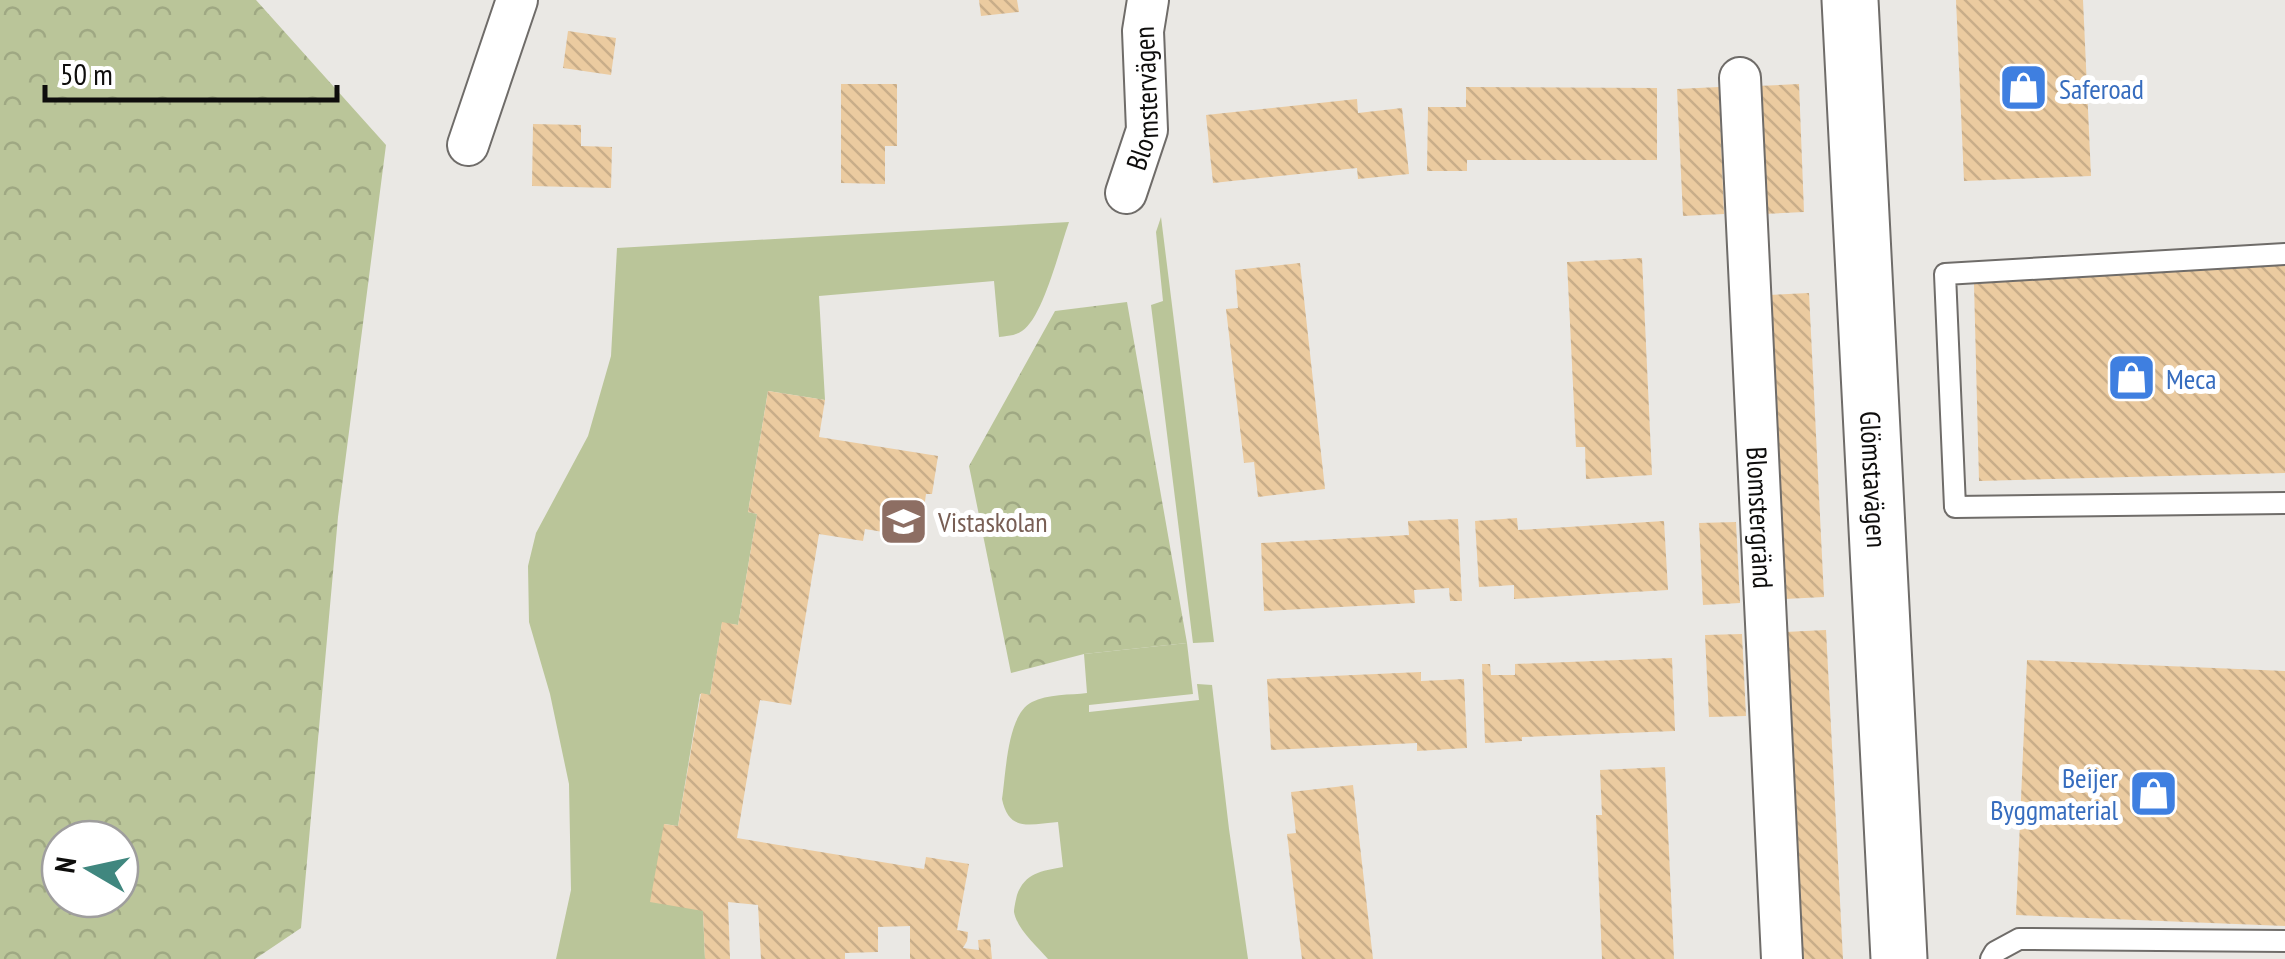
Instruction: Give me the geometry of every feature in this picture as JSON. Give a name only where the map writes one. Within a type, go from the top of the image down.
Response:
[{"type":"main road","name":"Glömstavägen","points":[[1850,0],[1898,959]]},
{"type":"street","points":[[468,145],[517,0]]},
{"type":"street","name":"Blomstervägen","points":[[1126,193],[1148,130],[1143,31],[1148,0]]},
{"type":"street","name":"Blomstergränd","points":[[1740,78],[1782,959]]},
{"type":"lane","points":[[2285,254],[1945,274],[1955,507],[2285,503]]},
{"type":"lane","points":[[1990,959],[2019,938],[2285,941]]},
{"type":"green space","points":[[0,0],[256,0],[386,145],[338,517],[301,928],[255,959],[0,959]]},
{"type":"green space","points":[[1161,217],[1214,642],[1193,643],[1151,305],[1163,301],[1156,232]]},
{"type":"green space","points":[[1069,222],[1037,312],[1030,324],[1013,335],[999,337],[994,281],[819,296],[825,400],[768,391],[748,512],[757,514],[738,625],[722,623],[710,695],[700,694],[678,826],[664,824],[703,911],[705,959],[556,959],[571,890],[569,784],[550,694],[529,622],[528,566],[536,533],[588,436],[611,356],[617,248]]},
{"type":"green space","points":[[1127,302],[1187,643],[1084,654],[1011,673],[969,466],[1055,311]]},
{"type":"green space","points":[[1187,643],[1193,694],[1089,705],[1089,712],[1199,700],[1197,684],[1212,685],[1248,959],[1048,959],[1023,931],[1014,912],[1024,882],[1041,872],[1063,867],[1058,822],[1022,824],[1005,810],[1002,799],[1007,760],[1017,719],[1038,699],[1087,693],[1084,654]]},
{"type":"building","points":[[979,0],[1017,0],[1019,12],[981,16]]},
{"type":"building","name":"Saferoad","points":[[1956,0],[2083,0],[2091,176],[1964,181]]},
{"type":"building","points":[[568,31],[616,38],[611,75],[563,68]]},
{"type":"building","points":[[841,84],[897,84],[897,146],[885,146],[885,184],[841,183]]},
{"type":"building","points":[[1799,84],[1804,212],[1763,214],[1757,86]]},
{"type":"building","points":[[1466,87],[1657,88],[1657,160],[1467,160],[1467,171],[1427,171],[1428,107],[1466,107]]},
{"type":"building","points":[[1719,87],[1724,214],[1683,216],[1677,89]]},
{"type":"building","points":[[1357,99],[1358,113],[1402,108],[1409,174],[1358,179],[1357,168],[1213,183],[1206,115]]},
{"type":"building","points":[[533,124],[581,125],[581,146],[612,147],[611,188],[532,186]]},
{"type":"building","points":[[1642,258],[1652,475],[1586,479],[1585,447],[1576,447],[1567,262]]},
{"type":"building","points":[[1300,263],[1325,489],[1258,497],[1254,462],[1244,463],[1226,309],[1238,308],[1235,270]]},
{"type":"building","name":"Meca","points":[[2285,263],[2285,473],[1979,481],[1974,284]]},
{"type":"building","points":[[1809,293],[1824,597],[1785,599],[1768,295]]},
{"type":"building","name":"Vistaskolan","points":[[768,391],[825,400],[819,437],[938,456],[932,494],[926,494],[920,538],[865,529],[863,541],[819,534],[791,705],[760,700],[737,838],[924,869],[926,857],[969,864],[957,930],[968,932],[963,948],[979,950],[978,940],[990,939],[992,959],[910,959],[910,926],[878,927],[878,952],[845,953],[845,959],[761,959],[758,905],[728,902],[730,959],[705,959],[703,911],[650,902],[664,824],[678,826],[701,693],[710,695],[722,622],[738,625],[757,514],[748,512]]},
{"type":"building","points":[[1517,518],[1518,530],[1664,521],[1668,590],[1514,599],[1514,585],[1479,587],[1475,521]]},
{"type":"building","points":[[1458,519],[1462,601],[1450,601],[1449,588],[1414,590],[1415,603],[1264,611],[1261,543],[1409,535],[1408,521]]},
{"type":"building","points":[[1736,522],[1740,603],[1703,605],[1699,523]]},
{"type":"building","points":[[1826,630],[1843,959],[1801,959],[1785,632]]},
{"type":"building","points":[[1742,634],[1746,716],[1709,717],[1705,635]]},
{"type":"building","points":[[1672,658],[1675,731],[1522,737],[1522,741],[1485,743],[1482,664],[1490,664],[1491,675],[1515,675],[1515,664]]},
{"type":"building","name":"Beijer Byggmaterial","points":[[2027,660],[2285,671],[2285,926],[2016,915]]},
{"type":"building","points":[[1421,672],[1421,681],[1464,679],[1467,748],[1417,751],[1417,743],[1271,750],[1267,679]]},
{"type":"building","points":[[1665,767],[1674,959],[1602,959],[1596,815],[1602,815],[1600,770]]},
{"type":"building","points":[[1353,785],[1373,959],[1302,959],[1287,834],[1296,833],[1291,792]]},
{"type":"place","name":"Saferoad","points":[[2024,88]]},
{"type":"place","name":"Meca","points":[[2131,378]]},
{"type":"place","name":"Vistaskolan","points":[[903,521]]},
{"type":"place","name":"Beijer Byggmaterial","points":[[2153,793]]}]
